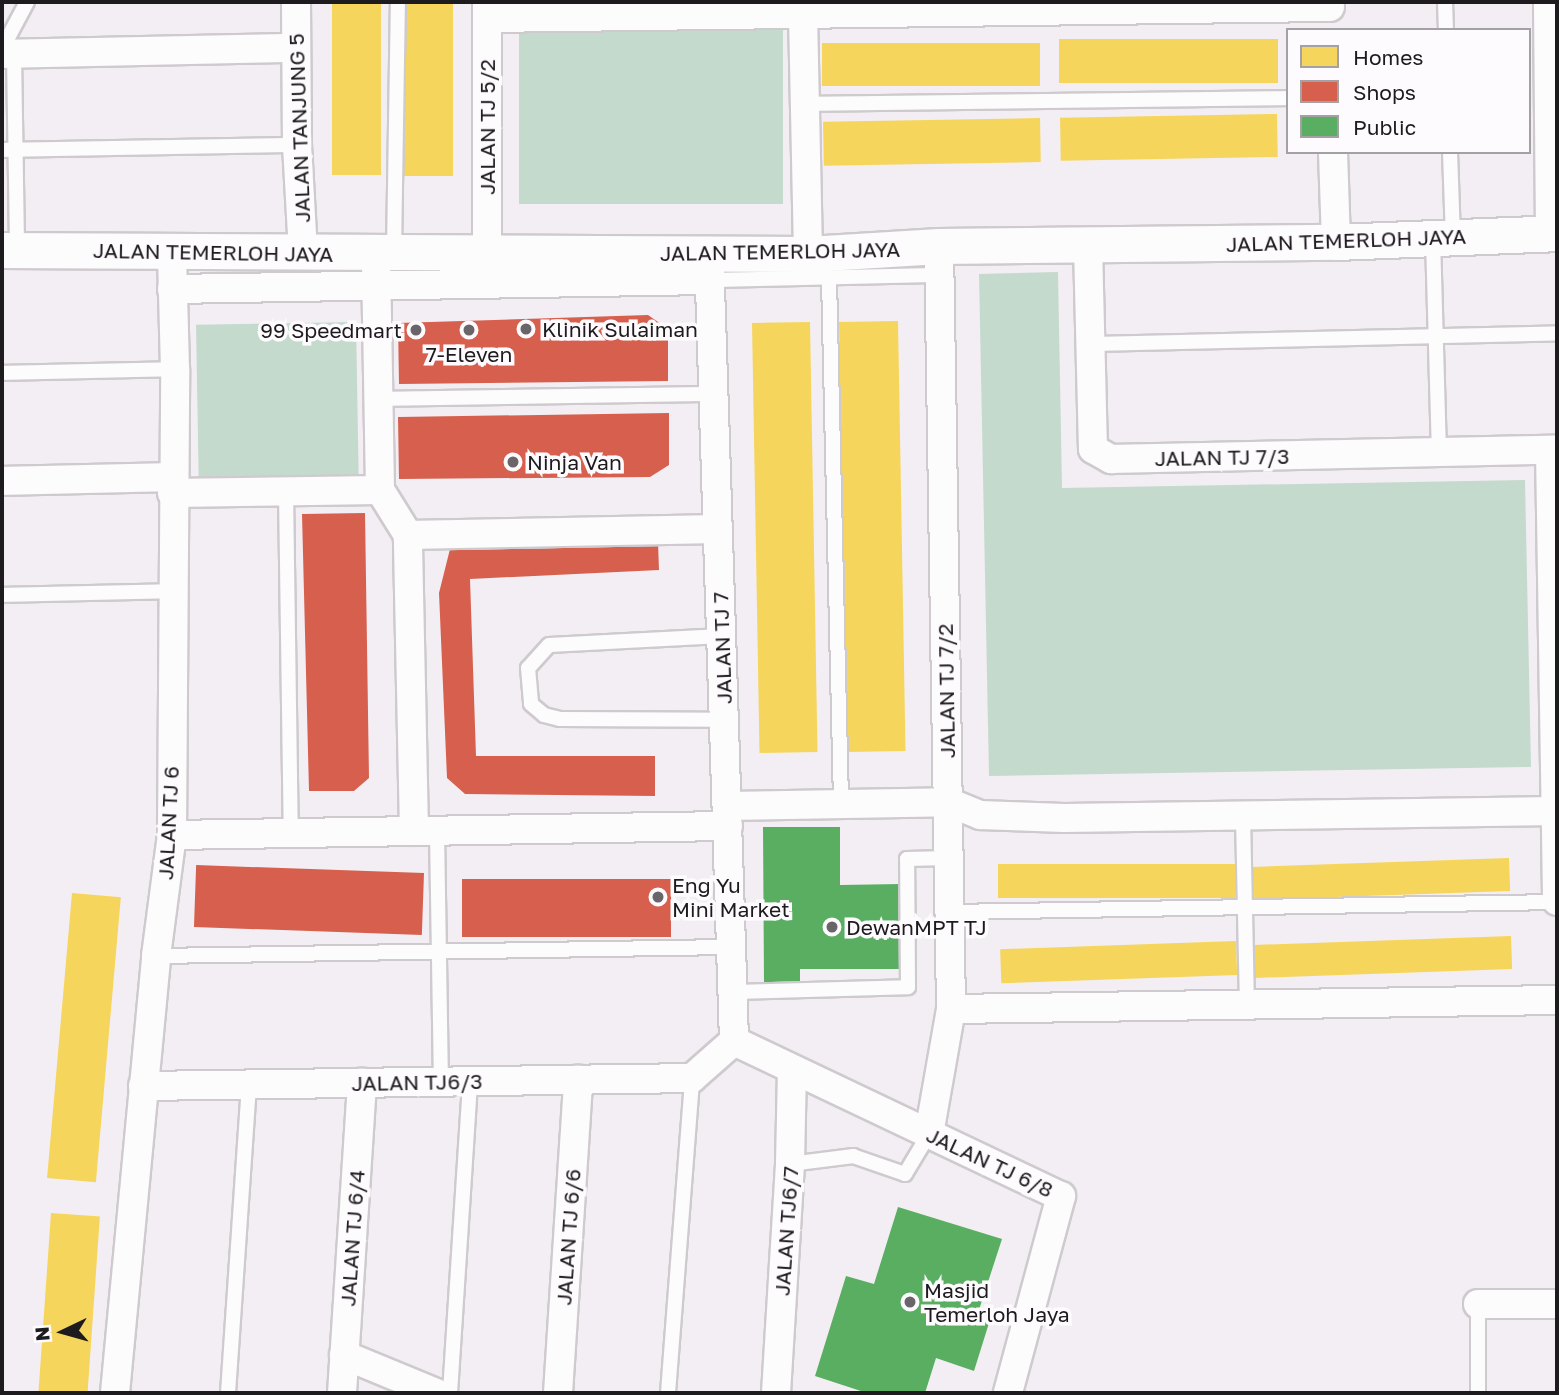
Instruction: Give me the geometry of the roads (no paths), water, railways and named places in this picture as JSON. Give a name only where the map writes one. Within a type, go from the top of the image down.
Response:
[{"type":"street","name":"JALAN TANJUNG 5","points":[[296,2],[297,145],[303,254]]},
{"type":"street","points":[[1548,2],[1554,233]]},
{"type":"street","points":[[487,10],[1221,5],[1330,13]]},
{"type":"street","points":[[803,8],[804,104],[819,266]]},
{"type":"street","name":"JALAN TJ 5/2","points":[[487,10],[487,251]]},
{"type":"street","points":[[6,52],[296,48]]},
{"type":"street","points":[[1333,154],[1336,242]]},
{"type":"street","name":"JALAN TEMERLOH JAYA","points":[[9,250],[303,254],[382,263],[487,251],[710,267],[819,266],[939,260],[1088,246],[1336,242],[1554,233]]},
{"type":"street","name":"JALAN TJ 7/3","points":[[1088,246],[1093,449],[1111,459],[1554,450]]},
{"type":"street","name":"JALAN TJ 6","points":[[115,1393],[156,956],[172,835],[172,485],[175,369],[172,251]]},
{"type":"street","name":"JALAN TJ 7/2","points":[[929,1133],[951,1009],[939,260]]},
{"type":"street","points":[[382,263],[380,490],[408,535],[425,831]]},
{"type":"street","points":[[172,289],[382,263],[710,267]]},
{"type":"street","name":"JALAN TJ 7","points":[[710,267],[734,1041]]},
{"type":"street","points":[[1554,450],[1557,902]]},
{"type":"street","points":[[2,481],[286,491],[380,490]]},
{"type":"street","points":[[408,535],[718,529]]},
{"type":"street","points":[[172,835],[425,831],[728,816],[841,803],[948,802],[980,815],[1064,818],[1557,811]]},
{"type":"street","points":[[951,1009],[1557,1000]]},
{"type":"street","points":[[692,1079],[734,1041]]},
{"type":"street","name":"JALAN TJ 6/8","points":[[734,1041],[1061,1196],[1008,1393]]},
{"type":"street","name":"JALAN TJ6/7","points":[[778,1393],[790,1164],[792,1069]]},
{"type":"street","name":"JALAN TJ6/3","points":[[143,1086],[692,1079]]},
{"type":"street","name":"JALAN TJ 6/6","points":[[558,1393],[578,1080]]},
{"type":"street","name":"JALAN TJ 6/4","points":[[342,1393],[362,1083]]},
{"type":"street","points":[[1478,1304],[1557,1304]]},
{"type":"street","points":[[344,1355],[436,1393]]},
{"type":"lane","points":[[9,250],[6,52],[27,2]]},
{"type":"lane","points":[[382,263],[398,2]]},
{"type":"lane","points":[[1445,2],[1446,28]]},
{"type":"lane","points":[[804,104],[1286,98]]},
{"type":"lane","points":[[9,150],[297,145]]},
{"type":"lane","points":[[1439,452],[1436,334],[1450,154]]},
{"type":"lane","points":[[819,266],[841,803]]},
{"type":"lane","points":[[1089,344],[1557,333]]},
{"type":"lane","points":[[2,373],[175,369]]},
{"type":"lane","points":[[379,400],[714,394]]},
{"type":"lane","points":[[286,491],[291,832]]},
{"type":"lane","points":[[2,595],[174,591]]},
{"type":"lane","points":[[722,636],[550,645],[528,668],[531,704],[544,715],[560,719],[724,720]]},
{"type":"lane","points":[[1242,816],[1247,1004]]},
{"type":"lane","points":[[425,831],[439,952],[441,1082]]},
{"type":"lane","points":[[733,992],[908,987],[907,859],[948,858]]},
{"type":"lane","points":[[949,912],[1557,902]]},
{"type":"lane","points":[[156,956],[731,947]]},
{"type":"lane","points":[[668,1393],[692,1079]]},
{"type":"lane","points":[[450,1393],[470,1082]]},
{"type":"lane","points":[[228,1393],[250,1085]]},
{"type":"lane","points":[[790,1164],[853,1156],[905,1174],[929,1133]]},
{"type":"lane","points":[[1478,1304],[1478,1393]]},
{"type":"place","name":"Klinik Sulaiman","points":[[526,329]]},
{"type":"place","name":"99 Speedmart","points":[[416,330]]},
{"type":"place","name":"7-Eleven","points":[[469,330]]},
{"type":"place","name":"Ninja Van","points":[[513,462]]},
{"type":"place","name":"Eng Yu Mini Market","points":[[658,897]]},
{"type":"place","name":"DewanMPT TJ","points":[[832,927]]},
{"type":"place","name":"Masjid Temerloh Jaya","points":[[910,1302]]}]
